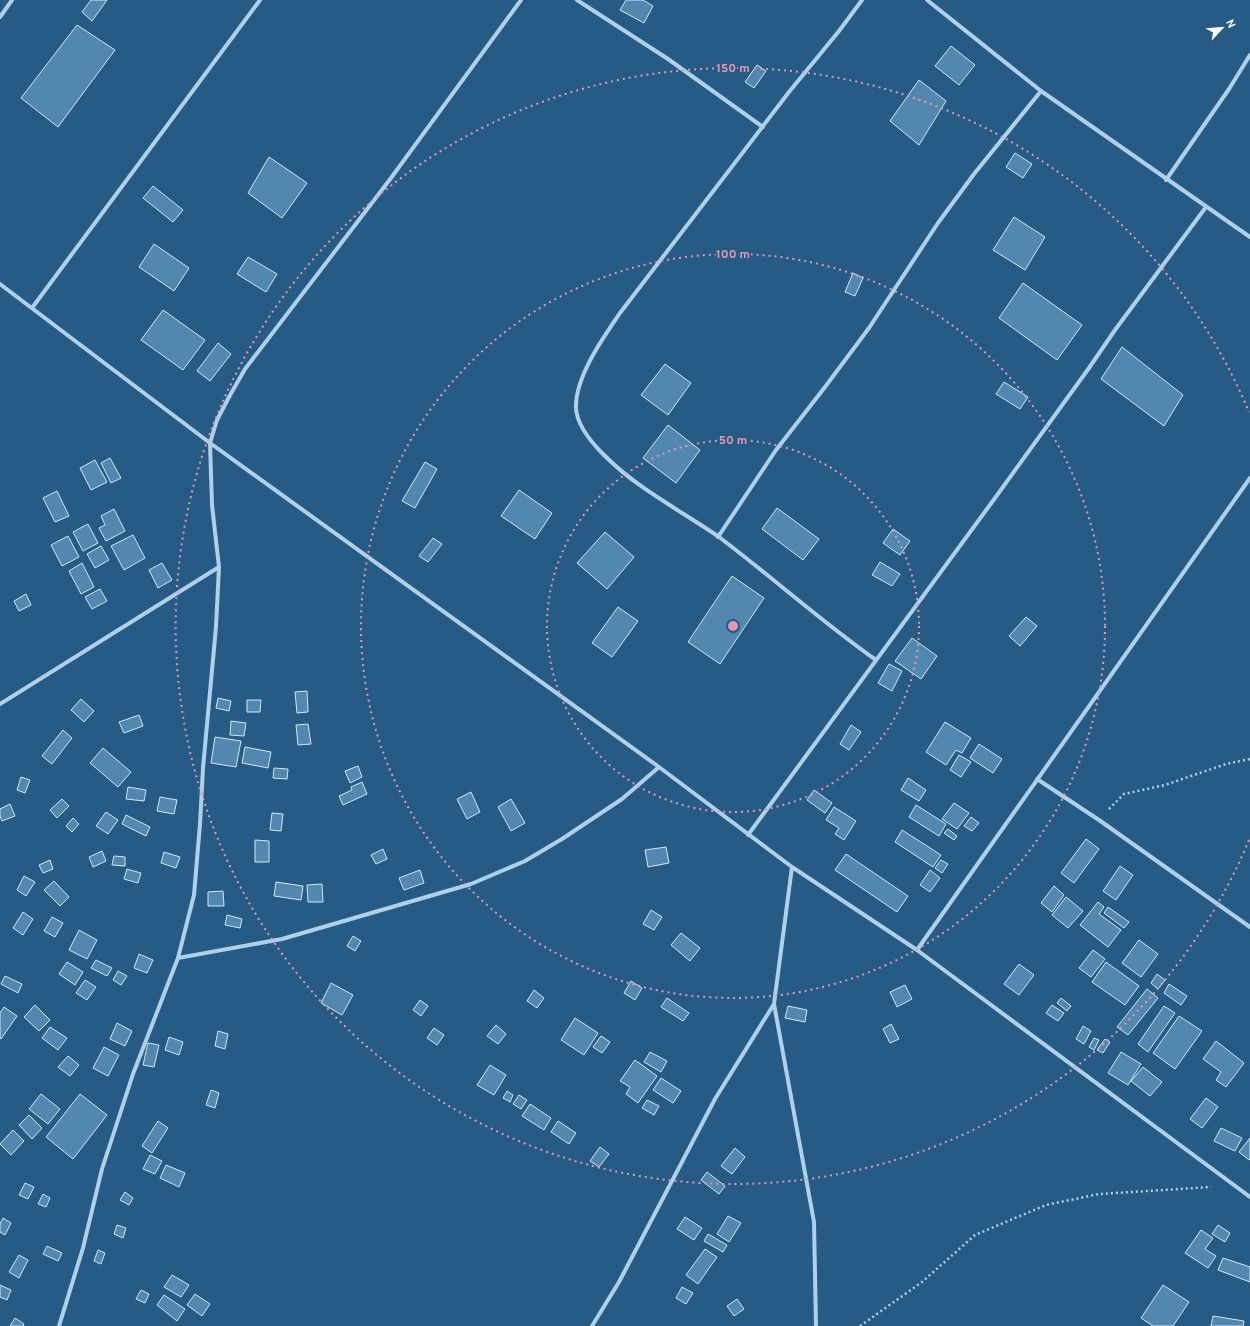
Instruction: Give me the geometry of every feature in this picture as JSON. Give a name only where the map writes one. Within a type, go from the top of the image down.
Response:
[{"type":"street","points":[[0,17],[12,0]]},
{"type":"street","points":[[32,308],[260,0]]},
{"type":"street","points":[[59,1326],[83,1248],[102,1168],[133,1074],[178,958],[194,895],[203,768],[216,627],[219,567],[212,505],[210,443],[217,420],[245,369],[391,178],[521,0]]},
{"type":"street","points":[[578,0],[668,58],[763,126]]},
{"type":"street","points":[[862,0],[763,126],[671,246],[641,288],[620,313],[598,346],[580,386],[576,409],[583,431],[604,455],[642,486],[718,537],[830,626],[876,660]]},
{"type":"street","points":[[927,0],[1040,90],[1166,180],[1250,237]]},
{"type":"street","points":[[1166,180],[1229,89],[1250,55]]},
{"type":"street","points":[[718,537],[776,450],[826,387],[869,328],[938,224],[974,174],[1040,90]]},
{"type":"street","points":[[748,835],[1000,493],[1115,330],[1206,207]]},
{"type":"street","points":[[0,284],[210,443],[659,767],[792,867],[917,950],[1250,1197]]},
{"type":"street","points":[[917,950],[1250,478]]},
{"type":"street","points":[[0,704],[219,567]]},
{"type":"street","points":[[178,958],[282,939],[471,884],[525,861],[562,840],[622,799],[659,767]]},
{"type":"street","points":[[1037,779],[1100,820],[1250,927]]},
{"type":"street","points":[[792,867],[774,1004],[814,1222],[816,1326]]},
{"type":"street","points":[[592,1326],[619,1282],[715,1099],[774,1004]]},
{"type":"path","points":[[1100,820],[1124,794],[1165,785],[1226,764],[1250,759]]},
{"type":"path","points":[[860,1326],[922,1282],[975,1235],[1046,1205],[1099,1194],[1234,1185]]},
{"type":"building","points":[[91,0],[107,0],[92,21],[82,12]]},
{"type":"building","points":[[626,0],[643,0],[653,6],[644,23],[620,10]]},
{"type":"building","points":[[77,25],[115,50],[58,127],[21,98]]},
{"type":"building","points":[[951,46],[975,65],[959,85],[935,66]]},
{"type":"building","points":[[757,65],[766,71],[754,88],[745,82]]},
{"type":"building","points":[[919,80],[946,101],[919,145],[890,121]]},
{"type":"building","points":[[1015,153],[1032,164],[1023,178],[1006,167]]},
{"type":"building","points":[[269,157],[307,183],[282,218],[248,193]]},
{"type":"building","points":[[153,186],[183,210],[173,222],[143,198]]},
{"type":"building","points":[[1014,217],[1045,237],[1025,270],[993,250]]},
{"type":"building","points":[[154,244],[189,268],[174,291],[139,267]]},
{"type":"building","points":[[248,257],[277,274],[266,292],[237,274]]},
{"type":"building","points":[[853,273],[863,278],[855,296],[845,292]]},
{"type":"building","points":[[1023,283],[1082,325],[1057,360],[999,318]]},
{"type":"building","points":[[163,310],[205,340],[183,370],[141,340]]},
{"type":"building","points":[[218,343],[231,354],[210,381],[197,371]]},
{"type":"building","points":[[1122,347],[1183,395],[1164,426],[1101,379]]},
{"type":"building","points":[[665,364],[691,383],[668,415],[641,395]]},
{"type":"building","points":[[1004,382],[1028,397],[1020,409],[996,394]]},
{"type":"building","points":[[668,425],[700,450],[676,483],[643,458]]},
{"type":"building","points":[[110,458],[121,478],[111,483],[101,463]]},
{"type":"building","points":[[95,460],[107,482],[91,490],[80,468]]},
{"type":"building","points":[[425,462],[437,469],[415,508],[402,501]]},
{"type":"building","points":[[519,490],[552,513],[535,539],[501,516]]},
{"type":"building","points":[[57,491],[69,516],[55,522],[43,498]]},
{"type":"building","points":[[777,508],[819,539],[803,560],[762,529]]},
{"type":"building","points":[[114,509],[125,531],[106,541],[99,528],[105,525],[101,516]]},
{"type":"building","points":[[88,524],[98,543],[83,551],[73,532]]},
{"type":"building","points":[[893,529],[910,541],[900,555],[883,543]]},
{"type":"building","points":[[605,532],[634,557],[607,589],[577,563]]},
{"type":"building","points":[[133,535],[145,558],[124,570],[111,546]]},
{"type":"building","points":[[68,536],[79,557],[62,566],[51,545]]},
{"type":"building","points":[[433,538],[442,544],[428,562],[419,556]]},
{"type":"building","points":[[101,546],[109,560],[95,568],[87,554]]},
{"type":"building","points":[[880,562],[900,574],[892,586],[872,575]]},
{"type":"building","points":[[82,563],[94,587],[81,594],[69,571]]},
{"type":"building","points":[[162,563],[172,580],[158,588],[149,570]]},
{"type":"building","points":[[732,576],[764,598],[720,664],[688,642]]},
{"type":"building","points":[[100,589],[107,601],[92,609],[85,597]]},
{"type":"building","points":[[26,594],[31,605],[19,611],[14,601]]},
{"type":"building","points":[[618,607],[638,621],[612,657],[592,643]]},
{"type":"building","points":[[1026,617],[1037,626],[1020,646],[1009,636]]},
{"type":"building","points":[[912,638],[937,656],[921,679],[895,661]]},
{"type":"building","points":[[889,664],[902,671],[892,691],[878,683]]},
{"type":"building","points":[[307,691],[308,712],[297,713],[295,692]]},
{"type":"building","points":[[218,698],[231,701],[229,711],[216,708]]},
{"type":"building","points":[[81,699],[94,711],[84,722],[71,710]]},
{"type":"building","points":[[247,700],[261,700],[260,712],[247,712]]},
{"type":"building","points":[[139,715],[143,726],[124,733],[119,722]]},
{"type":"building","points":[[231,721],[246,723],[244,736],[230,735]]},
{"type":"building","points":[[945,722],[971,738],[962,753],[956,750],[946,765],[926,752]]},
{"type":"building","points":[[308,724],[311,744],[298,745],[296,725]]},
{"type":"building","points":[[851,725],[861,732],[849,750],[840,744]]},
{"type":"building","points":[[63,730],[72,738],[52,764],[42,756]]},
{"type":"building","points":[[215,737],[241,741],[236,767],[211,763]]},
{"type":"building","points":[[979,744],[1002,759],[993,773],[970,758]]},
{"type":"building","points":[[245,747],[271,752],[268,768],[242,763]]},
{"type":"building","points":[[103,748],[131,772],[118,787],[90,763]]},
{"type":"building","points":[[959,755],[971,762],[961,777],[950,770]]},
{"type":"building","points":[[358,766],[362,777],[350,783],[345,771]]},
{"type":"building","points":[[274,768],[288,769],[287,779],[273,778]]},
{"type":"building","points":[[21,777],[30,780],[25,793],[17,790]]},
{"type":"building","points":[[908,778],[926,790],[919,801],[901,790]]},
{"type":"building","points":[[362,782],[367,794],[343,805],[339,796],[352,790],[351,787]]},
{"type":"building","points":[[128,787],[146,790],[144,801],[126,799]]},
{"type":"building","points":[[814,790],[832,803],[825,813],[807,800]]},
{"type":"building","points":[[471,792],[480,812],[467,819],[457,799]]},
{"type":"building","points":[[160,797],[177,800],[174,814],[157,811]]},
{"type":"building","points":[[62,799],[69,806],[57,818],[50,810]]},
{"type":"building","points":[[511,799],[525,823],[511,831],[498,807]]},
{"type":"building","points":[[954,803],[969,813],[957,829],[942,819]]},
{"type":"building","points":[[10,804],[15,816],[2,821],[0,809]]},
{"type":"building","points":[[916,805],[946,824],[939,836],[909,817]]},
{"type":"building","points":[[834,807],[856,821],[844,840],[835,834],[839,828],[826,820]]},
{"type":"building","points":[[106,812],[118,820],[108,834],[96,826]]},
{"type":"building","points":[[272,813],[283,814],[281,831],[270,830]]},
{"type":"building","points":[[126,815],[150,827],[146,836],[122,824]]},
{"type":"building","points":[[971,817],[979,823],[972,831],[964,826]]},
{"type":"building","points":[[73,818],[79,824],[72,832],[66,826]]},
{"type":"building","points":[[948,829],[957,836],[954,840],[944,833]]},
{"type":"building","points":[[902,830],[941,855],[933,867],[895,842]]},
{"type":"building","points":[[1086,839],[1099,849],[1074,883],[1061,873]]},
{"type":"building","points":[[255,840],[269,841],[269,862],[255,862]]},
{"type":"building","points":[[666,847],[669,863],[648,867],[645,850]]},
{"type":"building","points":[[383,849],[387,859],[376,864],[371,855]]},
{"type":"building","points":[[102,851],[106,861],[93,867],[89,857]]},
{"type":"building","points":[[164,852],[180,857],[176,868],[161,863]]},
{"type":"building","points":[[846,854],[908,896],[897,912],[835,870]]},
{"type":"building","points":[[114,856],[125,857],[125,866],[112,865]]},
{"type":"building","points":[[50,860],[53,869],[43,873],[39,865]]},
{"type":"building","points":[[941,860],[948,864],[942,873],[935,868]]},
{"type":"building","points":[[1120,866],[1133,875],[1116,900],[1103,891]]},
{"type":"building","points":[[127,869],[141,873],[138,883],[124,879]]},
{"type":"building","points":[[420,870],[424,883],[404,890],[399,878]]},
{"type":"building","points":[[930,870],[940,878],[930,892],[920,885]]},
{"type":"building","points":[[24,876],[35,882],[26,896],[17,890]]},
{"type":"building","points":[[54,881],[69,897],[60,906],[44,890]]},
{"type":"building","points":[[276,882],[303,886],[301,900],[274,896]]},
{"type":"building","points":[[322,884],[323,902],[308,902],[307,885]]},
{"type":"building","points":[[1054,886],[1064,895],[1052,912],[1041,903]]},
{"type":"building","points":[[223,891],[224,906],[208,906],[208,892]]},
{"type":"building","points":[[1066,897],[1083,911],[1068,928],[1052,915]]},
{"type":"building","points":[[1098,902],[1104,907],[1099,914],[1121,930],[1108,947],[1080,925]]},
{"type":"building","points":[[1108,907],[1129,922],[1124,928],[1104,913]]},
{"type":"building","points":[[651,910],[662,917],[654,930],[643,924]]},
{"type":"building","points":[[23,912],[33,919],[23,935],[13,928]]},
{"type":"building","points":[[227,915],[242,919],[240,928],[225,925]]},
{"type":"building","points":[[52,917],[63,923],[55,937],[44,931]]},
{"type":"building","points":[[79,930],[97,940],[87,959],[69,950]]},
{"type":"building","points":[[681,933],[700,948],[690,961],[671,945]]},
{"type":"building","points":[[353,936],[361,941],[355,951],[347,946]]},
{"type":"building","points":[[1139,940],[1158,954],[1141,977],[1122,963]]},
{"type":"building","points":[[1093,950],[1105,959],[1091,977],[1079,968]]},
{"type":"building","points":[[139,954],[153,960],[147,973],[134,968]]},
{"type":"building","points":[[96,960],[112,968],[107,976],[91,968]]},
{"type":"building","points":[[67,962],[83,972],[75,985],[59,974]]},
{"type":"building","points":[[1106,962],[1139,986],[1125,1005],[1092,982]]},
{"type":"building","points":[[1019,964],[1034,975],[1019,995],[1004,984]]},
{"type":"building","points":[[118,971],[127,976],[121,985],[113,980]]},
{"type":"building","points":[[1157,974],[1165,980],[1158,989],[1151,983]]},
{"type":"building","points":[[5,976],[22,984],[18,993],[1,984]]},
{"type":"building","points":[[85,980],[96,987],[87,1000],[76,993]]},
{"type":"building","points":[[631,981],[642,988],[635,1000],[624,993]]},
{"type":"building","points":[[331,983],[353,995],[342,1015],[321,1003]]},
{"type":"building","points":[[1169,984],[1187,996],[1181,1005],[1164,993]]},
{"type":"building","points":[[905,985],[912,999],[897,1007],[890,992]]},
{"type":"building","points":[[1147,989],[1158,998],[1128,1035],[1117,1027]]},
{"type":"building","points":[[534,990],[544,998],[537,1008],[527,1001]]},
{"type":"building","points":[[667,998],[689,1013],[683,1021],[661,1007]]},
{"type":"building","points":[[1061,998],[1071,1006],[1067,1011],[1057,1003]]},
{"type":"building","points":[[420,1000],[428,1006],[421,1016],[413,1010]]},
{"type":"building","points":[[35,1005],[50,1020],[39,1031],[24,1017]]},
{"type":"building","points":[[1052,1005],[1064,1013],[1058,1021],[1046,1013]]},
{"type":"building","points":[[788,1006],[807,1010],[805,1022],[785,1018]]},
{"type":"building","points":[[1164,1006],[1175,1013],[1148,1052],[1138,1044]]},
{"type":"building","points":[[4,1007],[17,1016],[1,1039],[0,1013]]},
{"type":"building","points":[[1179,1016],[1202,1031],[1175,1069],[1153,1053]]},
{"type":"building","points":[[575,1018],[598,1033],[584,1055],[561,1040]]},
{"type":"building","points":[[117,1023],[132,1031],[125,1046],[110,1039]]},
{"type":"building","points":[[891,1024],[899,1039],[890,1043],[883,1029]]},
{"type":"building","points":[[496,1025],[506,1034],[498,1044],[487,1036]]},
{"type":"building","points":[[1083,1026],[1091,1031],[1084,1044],[1076,1039]]},
{"type":"building","points":[[50,1027],[67,1038],[58,1050],[42,1038]]},
{"type":"building","points":[[434,1028],[444,1035],[437,1045],[427,1038]]},
{"type":"building","points":[[218,1031],[228,1034],[225,1049],[215,1046]]},
{"type":"building","points":[[601,1036],[610,1042],[602,1053],[593,1047]]},
{"type":"building","points":[[169,1037],[183,1042],[179,1055],[165,1050]]},
{"type":"building","points":[[1094,1038],[1099,1040],[1094,1050],[1089,1047]]},
{"type":"building","points":[[1105,1039],[1110,1042],[1103,1053],[1097,1050]]},
{"type":"building","points":[[1216,1041],[1244,1063],[1226,1087],[1216,1080],[1221,1072],[1203,1059]]},
{"type":"building","points":[[148,1043],[159,1045],[154,1067],[143,1065]]},
{"type":"building","points":[[104,1047],[119,1055],[108,1076],[93,1068]]},
{"type":"building","points":[[650,1052],[667,1061],[661,1072],[644,1062]]},
{"type":"building","points":[[1121,1052],[1141,1064],[1128,1085],[1108,1073]]},
{"type":"building","points":[[68,1056],[79,1065],[70,1076],[58,1067]]},
{"type":"building","points":[[635,1060],[657,1076],[638,1103],[626,1094],[630,1087],[620,1081]]},
{"type":"building","points":[[490,1065],[506,1075],[494,1095],[477,1085]]},
{"type":"building","points":[[1143,1067],[1162,1082],[1150,1096],[1131,1081]]},
{"type":"building","points":[[661,1078],[681,1091],[673,1103],[653,1090]]},
{"type":"building","points":[[211,1090],[219,1093],[215,1108],[206,1105]]},
{"type":"building","points":[[507,1091],[513,1095],[510,1102],[503,1098]]},
{"type":"building","points":[[41,1094],[60,1109],[48,1124],[29,1109]]},
{"type":"building","points":[[80,1094],[107,1115],[73,1159],[46,1137]]},
{"type":"building","points":[[519,1095],[527,1100],[521,1109],[513,1104]]},
{"type":"building","points":[[1206,1098],[1218,1107],[1202,1128],[1190,1119]]},
{"type":"building","points":[[647,1100],[659,1106],[654,1115],[642,1108]]},
{"type":"building","points":[[530,1104],[551,1118],[544,1130],[522,1116]]},
{"type":"building","points":[[29,1115],[42,1128],[32,1139],[19,1125]]},
{"type":"building","points":[[158,1121],[168,1128],[152,1153],[142,1146]]},
{"type":"building","points":[[558,1121],[576,1133],[569,1144],[551,1132]]},
{"type":"building","points":[[1221,1128],[1242,1138],[1235,1151],[1214,1141]]},
{"type":"building","points":[[13,1130],[24,1141],[11,1155],[0,1144]]},
{"type":"building","points":[[1250,1138],[1250,1159],[1249,1160],[1239,1152]]},
{"type":"building","points":[[600,1147],[609,1154],[599,1167],[590,1161]]},
{"type":"building","points":[[735,1148],[745,1157],[732,1174],[721,1166]]},
{"type":"building","points":[[150,1155],[162,1161],[155,1174],[143,1169]]},
{"type":"building","points":[[166,1165],[185,1173],[179,1187],[160,1178]]},
{"type":"building","points":[[707,1172],[725,1186],[719,1194],[701,1180]]},
{"type":"building","points":[[25,1183],[34,1187],[28,1199],[19,1195]]},
{"type":"building","points":[[125,1192],[133,1198],[129,1205],[120,1200]]},
{"type":"building","points":[[43,1194],[50,1198],[46,1207],[38,1204]]},
{"type":"building","points":[[728,1216],[741,1223],[729,1242],[717,1234]]},
{"type":"building","points":[[685,1217],[702,1228],[694,1240],[677,1229]]},
{"type":"building","points":[[3,1218],[11,1223],[5,1235],[0,1232],[0,1224]]},
{"type":"building","points":[[117,1225],[126,1228],[123,1238],[114,1234]]},
{"type":"building","points":[[1218,1225],[1230,1233],[1225,1242],[1212,1234]]},
{"type":"building","points":[[1201,1230],[1213,1238],[1205,1249],[1216,1256],[1208,1268],[1185,1253]]},
{"type":"building","points":[[708,1234],[727,1245],[723,1252],[704,1241]]},
{"type":"building","points":[[47,1246],[62,1253],[58,1261],[43,1254]]},
{"type":"building","points":[[705,1249],[717,1257],[698,1284],[686,1275]]},
{"type":"building","points":[[98,1250],[105,1253],[101,1264],[94,1261]]},
{"type":"building","points":[[19,1255],[28,1260],[19,1278],[9,1272]]},
{"type":"building","points":[[1223,1258],[1250,1267],[1250,1282],[1218,1270]]},
{"type":"building","points":[[172,1275],[189,1285],[181,1297],[164,1287]]},
{"type":"building","points":[[0,1285],[11,1290],[7,1300],[0,1297]]},
{"type":"building","points":[[1163,1285],[1189,1302],[1173,1326],[1153,1326],[1141,1318]]},
{"type":"building","points":[[682,1287],[693,1293],[686,1304],[676,1298]]},
{"type":"building","points":[[141,1290],[149,1294],[145,1303],[136,1299]]},
{"type":"building","points":[[195,1294],[210,1304],[202,1316],[187,1305]]},
{"type":"building","points":[[164,1295],[185,1309],[177,1321],[157,1305]]},
{"type":"building","points":[[737,1299],[744,1309],[734,1316],[727,1306]]},
{"type":"building","points":[[1213,1316],[1244,1321],[1243,1326],[1211,1326]]},
{"type":"building","points":[[15,1318],[24,1324],[23,1326],[10,1326]]}]
